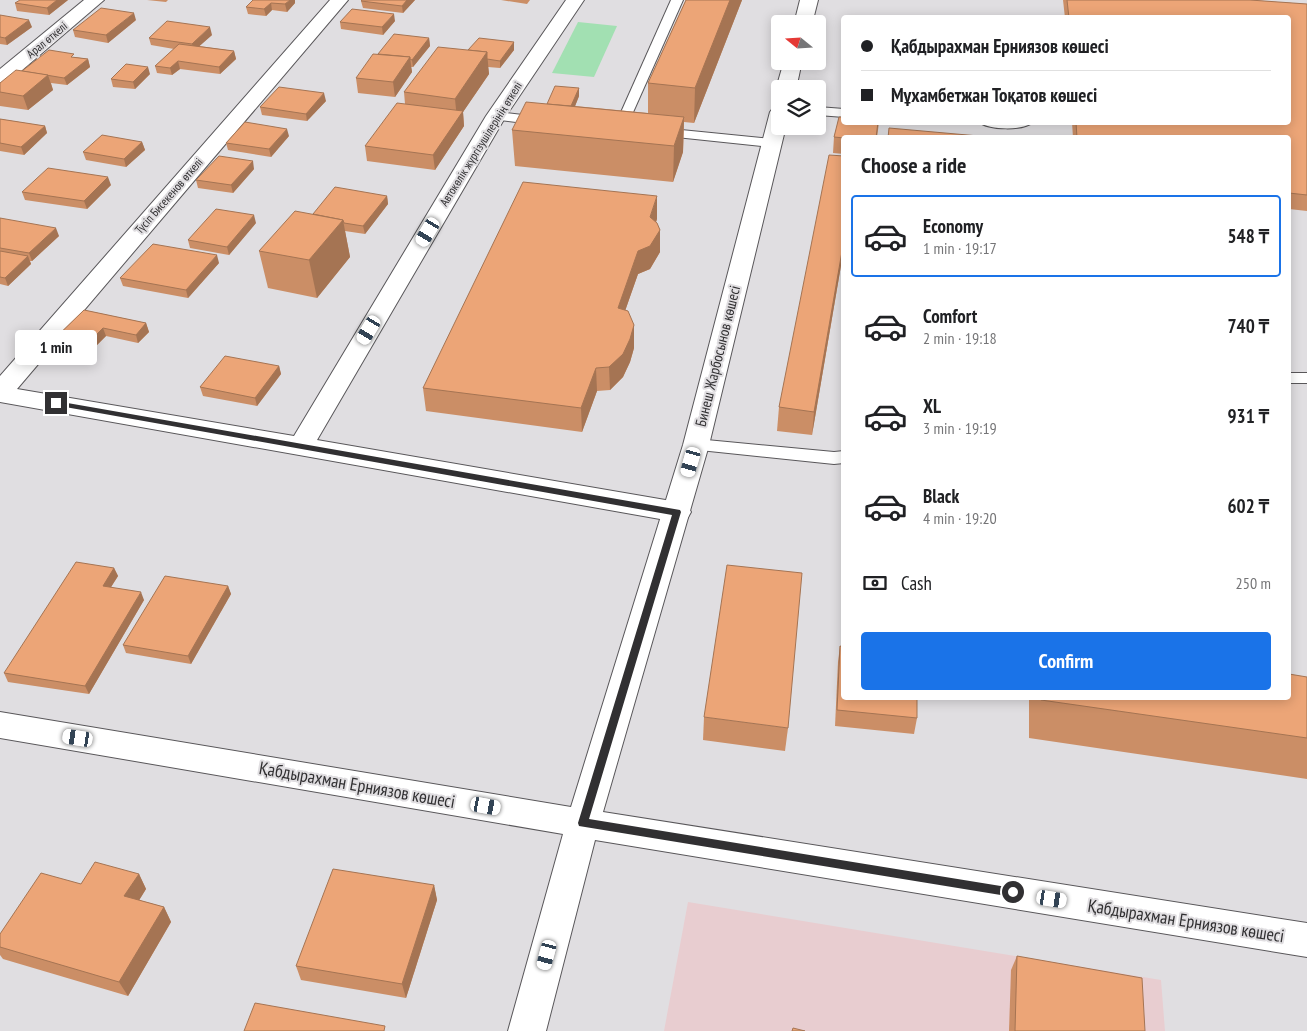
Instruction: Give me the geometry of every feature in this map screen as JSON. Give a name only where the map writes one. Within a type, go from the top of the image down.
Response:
[{"type":"street","name":"Арал өткелі","points":[[0,79],[95,0]]},
{"type":"street","name":"Түсіп Бисекенов өткелі","points":[[0,393],[339,0]]},
{"type":"street","name":"Автокөлік жүргізушілерінің өткелі","points":[[301,446],[496,116],[575,0]]},
{"type":"street","points":[[805,15],[809,0]]},
{"type":"street","name":"Бинеш Жарбосынов көшесі","points":[[527,1031],[583,823],[696,445],[774,135]]},
{"type":"street","points":[[0,393],[677,512]]},
{"type":"street","name":"Қабдырахман Ерниязов көшесі","points":[[0,724],[583,823],[1307,940]]},
{"type":"lane","points":[[620,128],[678,0]]},
{"type":"lane","points":[[826,112],[841,113]]},
{"type":"lane","points":[[496,116],[553,122]]},
{"type":"lane","points":[[649,131],[772,143]]},
{"type":"lane","points":[[1291,378],[1307,378]]},
{"type":"lane","points":[[696,445],[841,457]]},
{"type":"shaded area","points":[[688,902],[1161,980],[1165,1031],[664,1031]]},
{"type":"green space","points":[[578,22],[617,26],[594,77],[552,73]]},
{"type":"building","points":[[20,0],[57,0],[47,8],[15,3]]},
{"type":"building","points":[[253,0],[290,0],[285,4],[271,3],[264,9],[246,7]]},
{"type":"building","points":[[362,0],[407,0],[402,6]]},
{"type":"building","points":[[686,0],[730,0],[695,88],[648,83]]},
{"type":"building","points":[[1067,0],[1250,0],[1307,4],[1307,195],[1291,193],[1291,135],[1077,135],[1076,125],[1291,125],[1291,15],[1069,15]]},
{"type":"building","points":[[101,8],[134,13],[106,35],[73,30]]},
{"type":"building","points":[[352,9],[394,14],[382,27],[340,22]]},
{"type":"building","points":[[0,15],[29,20],[5,38],[0,37]]},
{"type":"building","points":[[167,21],[210,27],[192,44],[149,38]]},
{"type":"building","points":[[394,34],[429,38],[412,60],[410,57],[378,54]]},
{"type":"building","points":[[479,38],[514,42],[500,61],[487,59],[487,52],[468,50]]},
{"type":"building","points":[[179,44],[234,51],[219,67],[178,61],[170,68],[155,66]]},
{"type":"building","points":[[438,47],[487,52],[455,99],[404,92]]},
{"type":"building","points":[[49,50],[74,54],[71,57],[88,59],[64,78],[22,71]]},
{"type":"building","points":[[373,54],[410,57],[393,82],[356,78]]},
{"type":"building","points":[[126,64],[148,67],[133,82],[111,79]]},
{"type":"building","points":[[16,70],[48,75],[23,96],[0,92],[0,83]]},
{"type":"building","points":[[555,86],[579,88],[571,106],[547,104]]},
{"type":"building","points":[[279,87],[324,93],[306,114],[260,107]]},
{"type":"building","points":[[526,102],[684,117],[674,146],[512,130]]},
{"type":"building","points":[[397,103],[463,111],[433,155],[365,146]]},
{"type":"building","points":[[839,117],[841,117],[841,125],[878,125],[876,135],[841,135],[841,138],[834,137]]},
{"type":"building","points":[[0,119],[45,126],[21,147],[0,143]]},
{"type":"building","points":[[245,122],[287,129],[269,149],[226,143]]},
{"type":"building","points":[[889,128],[967,135],[888,135]]},
{"type":"building","points":[[102,135],[142,142],[124,159],[83,152]]},
{"type":"building","points":[[829,155],[841,156],[841,257],[814,412],[779,407]]},
{"type":"building","points":[[219,156],[253,161],[231,185],[196,180]]},
{"type":"building","points":[[48,168],[108,177],[84,201],[22,192]]},
{"type":"building","points":[[523,182],[657,196],[650,217],[657,223],[660,230],[650,246],[638,251],[618,308],[628,311],[634,325],[630,339],[623,354],[609,367],[596,368],[581,408],[423,388]]},
{"type":"building","points":[[335,187],[387,196],[363,226],[344,223],[343,220],[313,214]]},
{"type":"building","points":[[216,209],[254,215],[227,247],[188,240]]},
{"type":"building","points":[[295,211],[343,220],[309,260],[259,251]]},
{"type":"building","points":[[0,218],[56,228],[29,253],[0,248]]},
{"type":"building","points":[[153,244],[217,255],[186,290],[120,278]]},
{"type":"building","points":[[0,251],[28,256],[5,278],[0,277]]},
{"type":"building","points":[[84,310],[146,323],[136,335],[103,328],[78,353],[47,346]]},
{"type":"building","points":[[225,356],[279,366],[255,398],[200,387]]},
{"type":"building","points":[[76,562],[114,568],[103,586],[141,592],[85,686],[4,673]]},
{"type":"building","points":[[727,565],[802,573],[788,728],[704,717]]},
{"type":"building","points":[[165,576],[228,586],[188,656],[123,645]]},
{"type":"building","points":[[840,646],[841,700],[917,700],[917,718],[837,710]]},
{"type":"building","points":[[1291,674],[1307,677],[1307,738],[1041,700],[1291,700]]},
{"type":"building","points":[[95,862],[139,874],[124,896],[164,907],[119,982],[0,947],[0,934],[41,873],[81,884]]},
{"type":"building","points":[[333,869],[434,885],[402,984],[296,966]]},
{"type":"building","points":[[1017,956],[1142,978],[1145,1031],[1015,1031]]},
{"type":"building","points":[[255,1003],[385,1026],[384,1031],[244,1031]]},
{"type":"building","points":[[793,1028],[805,1031],[792,1031]]},
{"type":"route","points":[[56,403],[677,512],[583,823],[1013,892]]}]
